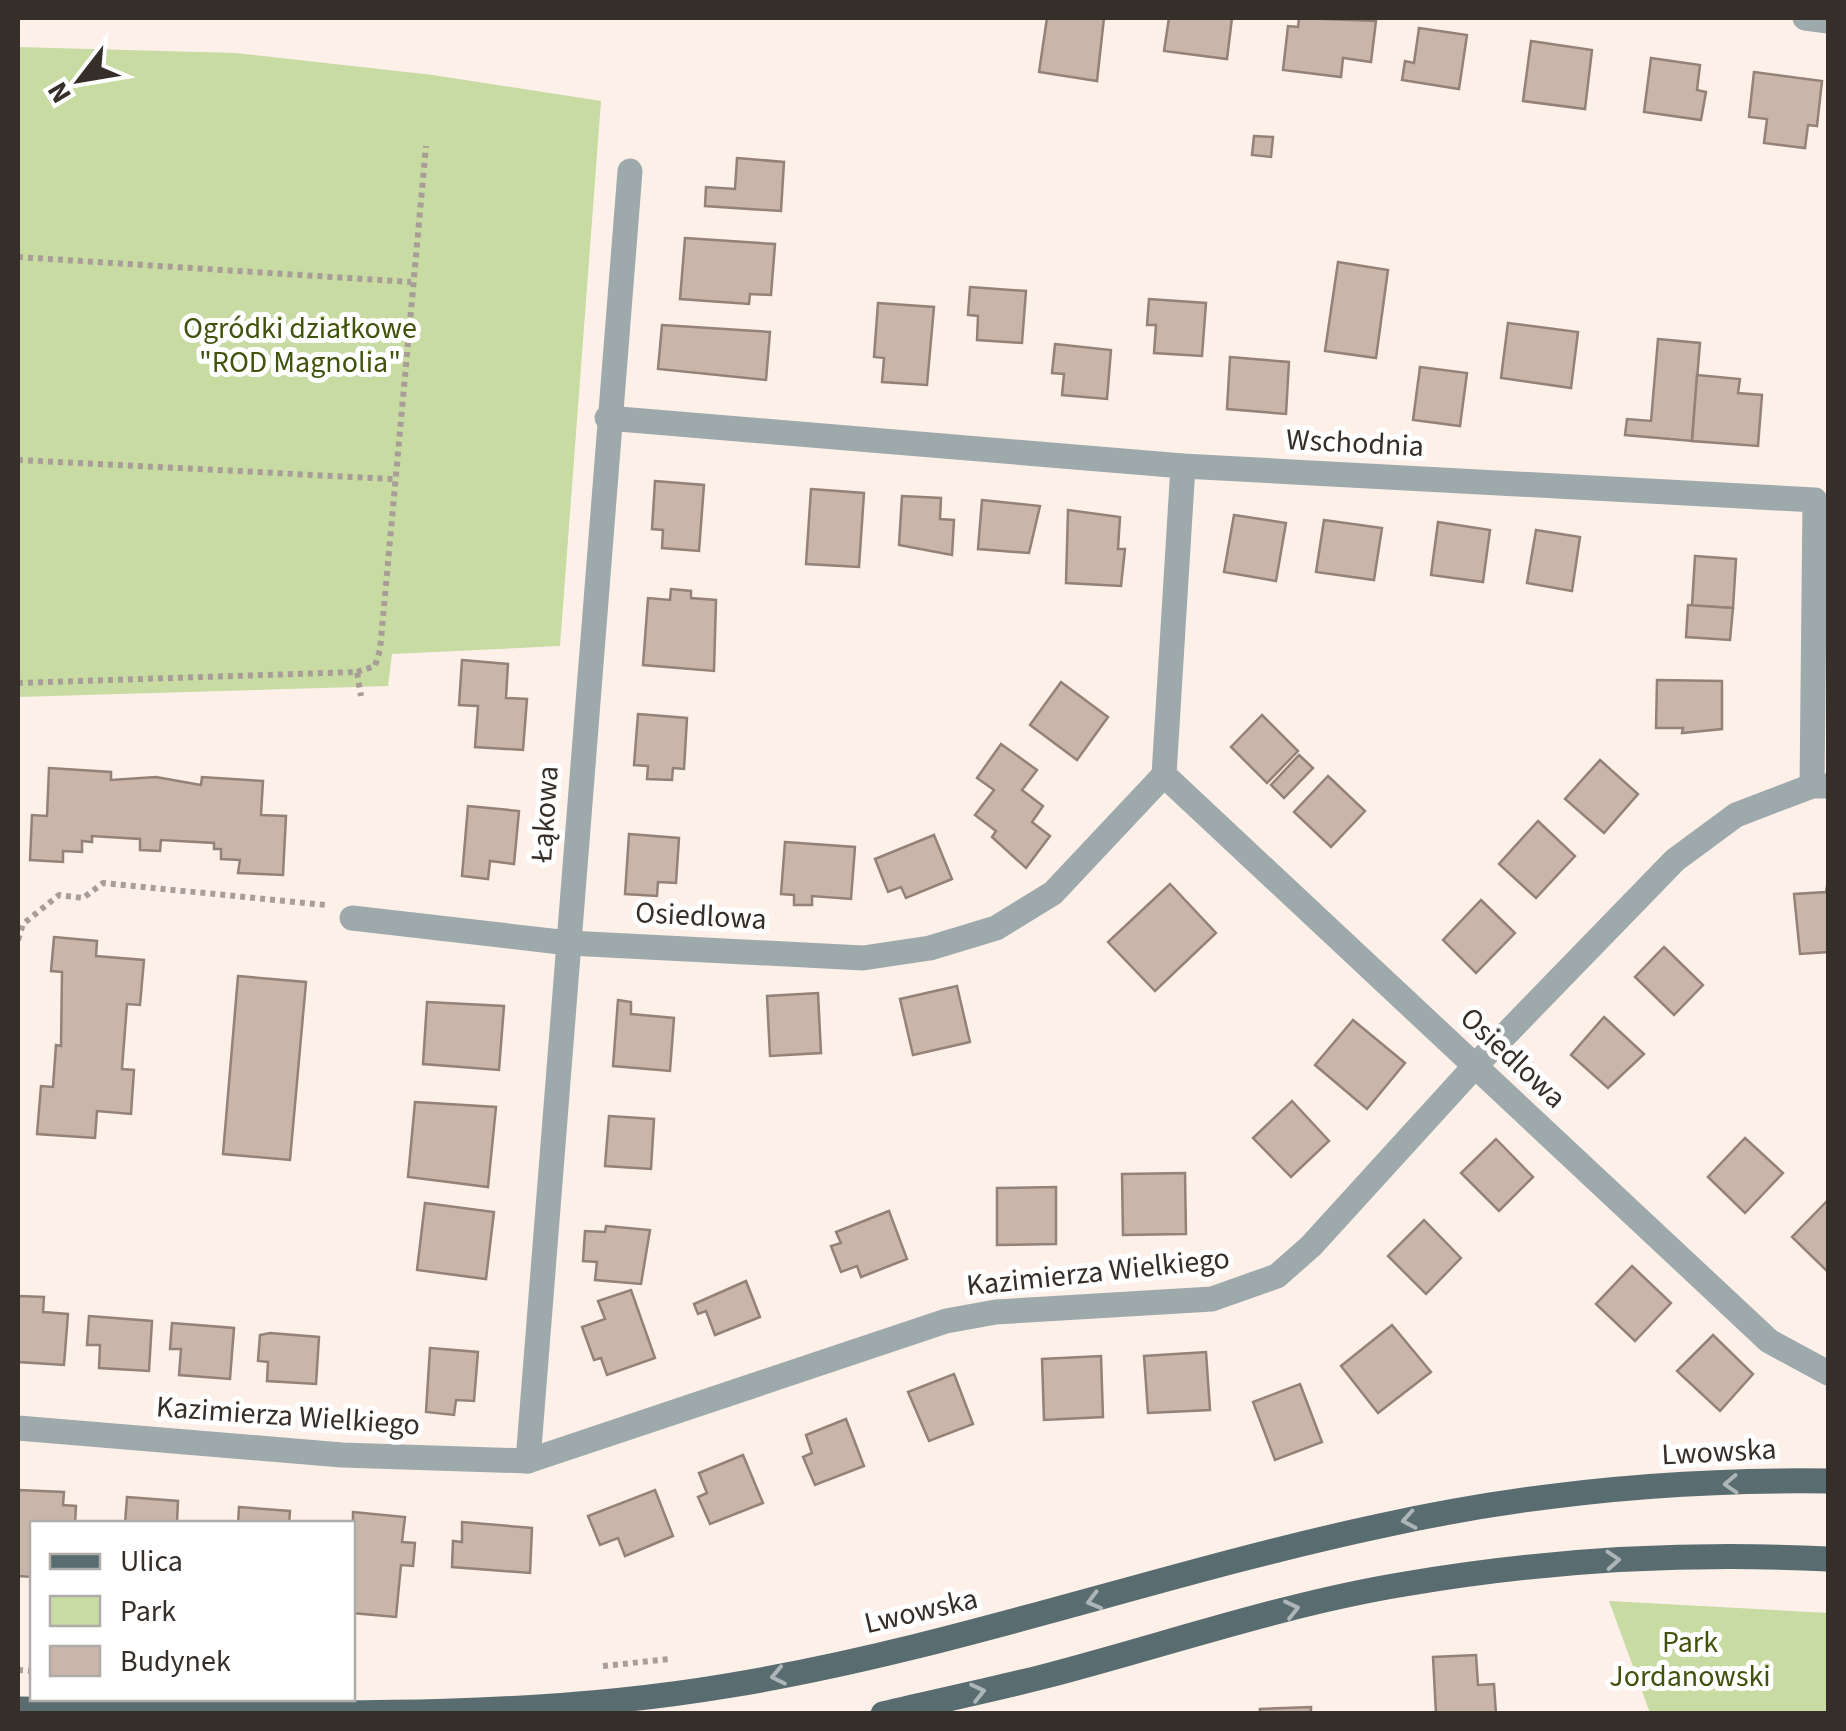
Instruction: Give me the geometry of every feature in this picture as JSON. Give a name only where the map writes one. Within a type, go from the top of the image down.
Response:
[{"type":"main road","name":"Lwowska","points":[[18,1709],[336,1712],[600,1704],[727,1686],[861,1659],[1381,1525],[1514,1502],[1589,1494],[1828,1481]]},
{"type":"main road","points":[[883,1714],[1403,1584],[1530,1566],[1654,1558],[1828,1558]]},
{"type":"street","points":[[1810,18],[1828,21]]},
{"type":"street","name":"Łąkowa","points":[[528,1461],[607,418],[630,171]]},
{"type":"street","name":"Wschodnia","points":[[607,418],[1183,466],[1815,500],[1820,786]]},
{"type":"street","points":[[1164,775],[1183,466]]},
{"type":"street","name":"Osiedlowa","points":[[342,912],[568,943],[863,958],[930,948],[996,928],[1053,893],[1164,775],[1769,1341],[1828,1374]]},
{"type":"street","name":"Kazimierza Wielkiego","points":[[18,1428],[342,1455],[528,1461],[555,1456],[946,1321],[996,1312],[1212,1298],[1256,1286],[1276,1276],[1311,1246],[1475,1066],[1676,860],[1736,815],[1820,786]]},
{"type":"path","points":[[18,683],[358,672],[375,666],[380,650],[426,146]]},
{"type":"path","points":[[18,257],[411,282]]},
{"type":"path","points":[[18,460],[394,479]]},
{"type":"path","points":[[358,672],[361,696]]},
{"type":"path","points":[[18,940],[23,924],[59,895],[83,898],[103,883],[342,912]]},
{"type":"green space","name":"Ogródki działkowe \"ROD Magnolia\"","points":[[18,47],[236,53],[433,75],[601,101],[560,646],[392,654],[388,686],[18,697]]},
{"type":"green space","name":"Park Jordanowski","points":[[1609,1601],[1828,1613],[1828,1713],[1650,1713]]},
{"type":"building","points":[[1047,18],[1104,18],[1097,81],[1039,72]]},
{"type":"building","points":[[1169,18],[1232,18],[1227,59],[1164,51]]},
{"type":"building","points":[[1299,18],[1376,21],[1371,62],[1343,58],[1341,77],[1283,70],[1288,26],[1298,27]]},
{"type":"building","points":[[1419,28],[1467,35],[1459,89],[1402,80],[1405,61],[1414,63]]},
{"type":"building","points":[[1531,41],[1592,50],[1585,109],[1523,101]]},
{"type":"building","points":[[1651,58],[1700,65],[1697,90],[1706,92],[1701,120],[1644,112]]},
{"type":"building","points":[[1754,72],[1822,81],[1817,126],[1808,125],[1805,148],[1764,143],[1767,119],[1749,117]]},
{"type":"building","points":[[1254,136],[1273,137],[1271,157],[1252,155]]},
{"type":"building","points":[[737,158],[784,162],[781,211],[705,206],[706,187],[735,189]]},
{"type":"building","points":[[685,238],[775,244],[771,295],[750,294],[749,304],[680,299]]},
{"type":"building","points":[[1338,262],[1388,270],[1376,358],[1325,351]]},
{"type":"building","points":[[970,287],[1026,291],[1022,343],[977,340],[978,316],[968,315]]},
{"type":"building","points":[[1149,299],[1206,303],[1202,356],[1154,353],[1156,325],[1147,325]]},
{"type":"building","points":[[878,303],[934,307],[927,385],[882,382],[884,358],[874,357]]},
{"type":"building","points":[[1508,323],[1578,332],[1571,388],[1501,378]]},
{"type":"building","points":[[662,325],[770,332],[766,380],[658,369]]},
{"type":"building","points":[[1658,339],[1700,343],[1692,441],[1625,435],[1627,419],[1651,421]]},
{"type":"building","points":[[1055,344],[1111,350],[1107,399],[1062,395],[1064,374],[1052,373]]},
{"type":"building","points":[[1230,357],[1289,362],[1286,414],[1227,409]]},
{"type":"building","points":[[1420,367],[1467,373],[1460,426],[1413,420]]},
{"type":"building","points":[[1697,375],[1740,379],[1738,393],[1762,395],[1758,446],[1692,441]]},
{"type":"building","points":[[655,481],[704,485],[699,551],[662,548],[663,530],[652,529]]},
{"type":"building","points":[[811,489],[864,493],[859,567],[806,564]]},
{"type":"building","points":[[902,496],[941,498],[940,519],[954,520],[952,555],[899,545]]},
{"type":"building","points":[[982,500],[1040,506],[1029,553],[978,549]]},
{"type":"building","points":[[1068,510],[1120,517],[1118,549],[1125,549],[1121,586],[1066,583]]},
{"type":"building","points":[[1234,515],[1286,523],[1276,581],[1224,572]]},
{"type":"building","points":[[1324,520],[1382,528],[1374,580],[1316,572]]},
{"type":"building","points":[[1438,522],[1490,530],[1483,582],[1431,575]]},
{"type":"building","points":[[1536,530],[1580,537],[1572,591],[1527,583]]},
{"type":"building","points":[[1695,556],[1736,559],[1733,608],[1692,606]]},
{"type":"building","points":[[671,589],[691,591],[691,598],[716,600],[714,671],[643,665],[648,598],[670,600]]},
{"type":"building","points":[[1688,605],[1733,608],[1730,640],[1686,637]]},
{"type":"building","points":[[462,660],[508,664],[506,698],[527,699],[523,750],[475,747],[478,706],[459,705]]},
{"type":"building","points":[[1657,680],[1722,681],[1722,729],[1682,733],[1683,728],[1656,728]]},
{"type":"building","points":[[1061,682],[1108,717],[1077,760],[1030,725]]},
{"type":"building","points":[[638,714],[687,718],[684,769],[673,768],[672,780],[647,779],[648,766],[634,765]]},
{"type":"building","points":[[1262,715],[1298,751],[1267,783],[1231,747]]},
{"type":"building","points":[[1001,744],[1037,770],[1022,790],[1043,806],[1032,822],[1050,836],[1026,868],[992,837],[996,831],[975,815],[994,790],[977,778]]},
{"type":"building","points":[[1299,755],[1313,768],[1284,798],[1271,785]]},
{"type":"building","points":[[1600,760],[1638,794],[1604,833],[1565,799]]},
{"type":"building","points":[[49,768],[111,772],[111,780],[156,777],[201,785],[202,777],[263,781],[261,815],[286,816],[283,875],[238,873],[240,860],[221,859],[221,849],[214,849],[214,843],[161,840],[160,851],[140,850],[140,839],[92,836],[92,842],[82,841],[82,852],[63,851],[63,862],[30,860],[32,815],[47,816]]},
{"type":"building","points":[[1328,776],[1365,811],[1331,847],[1294,812]]},
{"type":"building","points":[[468,806],[519,811],[514,864],[490,861],[488,879],[462,876]]},
{"type":"building","points":[[1538,821],[1575,856],[1536,898],[1499,864]]},
{"type":"building","points":[[629,834],[679,838],[676,883],[658,882],[657,896],[625,894]]},
{"type":"building","points":[[934,835],[952,879],[906,898],[901,887],[888,892],[875,859]]},
{"type":"building","points":[[785,842],[855,847],[851,899],[812,896],[812,905],[794,905],[794,895],[781,894]]},
{"type":"building","points":[[1828,881],[1828,952],[1800,954],[1794,894],[1826,892]]},
{"type":"building","points":[[1170,884],[1216,933],[1155,991],[1108,942]]},
{"type":"building","points":[[1481,900],[1515,933],[1476,973],[1443,940]]},
{"type":"building","points":[[54,937],[97,941],[96,956],[144,960],[140,1005],[127,1004],[122,1069],[134,1070],[131,1114],[97,1111],[95,1138],[37,1134],[41,1086],[53,1087],[56,1045],[61,1046],[62,972],[51,971]]},
{"type":"building","points":[[1664,947],[1703,985],[1674,1015],[1635,977]]},
{"type":"building","points":[[238,976],[306,982],[290,1160],[223,1154]]},
{"type":"building","points":[[957,986],[970,1042],[913,1055],[900,999]]},
{"type":"building","points":[[818,993],[821,1053],[770,1056],[767,996]]},
{"type":"building","points":[[618,1000],[631,1002],[631,1014],[674,1018],[670,1071],[613,1066]]},
{"type":"building","points":[[427,1002],[504,1006],[499,1070],[423,1064]]},
{"type":"building","points":[[1604,1017],[1644,1054],[1608,1088],[1571,1055]]},
{"type":"building","points":[[1353,1020],[1405,1063],[1367,1109],[1315,1065]]},
{"type":"building","points":[[1292,1101],[1329,1141],[1291,1177],[1253,1138]]},
{"type":"building","points":[[415,1102],[496,1107],[488,1187],[408,1177]]},
{"type":"building","points":[[609,1116],[654,1119],[651,1169],[605,1166]]},
{"type":"building","points":[[1745,1138],[1783,1173],[1745,1213],[1708,1177]]},
{"type":"building","points":[[1496,1139],[1533,1177],[1499,1211],[1461,1173]]},
{"type":"building","points":[[1185,1173],[1186,1234],[1123,1235],[1122,1174]]},
{"type":"building","points":[[1056,1187],[1056,1244],[997,1245],[997,1188]]},
{"type":"building","points":[[1828,1200],[1828,1272],[1792,1237]]},
{"type":"building","points":[[425,1203],[494,1212],[486,1279],[417,1270]]},
{"type":"building","points":[[889,1211],[907,1259],[861,1277],[857,1266],[841,1272],[831,1246],[841,1243],[836,1232]]},
{"type":"building","points":[[1424,1220],[1461,1258],[1426,1294],[1388,1256]]},
{"type":"building","points":[[606,1226],[650,1230],[641,1284],[595,1280],[597,1262],[583,1261],[585,1231],[605,1232]]},
{"type":"building","points":[[1632,1266],[1671,1303],[1635,1341],[1596,1304]]},
{"type":"building","points":[[746,1281],[760,1317],[715,1335],[706,1311],[698,1314],[694,1304]]},
{"type":"building","points":[[631,1290],[655,1358],[607,1375],[601,1358],[594,1360],[582,1327],[605,1319],[598,1301]]},
{"type":"building","points":[[18,1296],[44,1297],[43,1312],[68,1314],[64,1365],[18,1362]]},
{"type":"building","points":[[89,1316],[152,1321],[149,1371],[99,1368],[100,1345],[87,1345]]},
{"type":"building","points":[[172,1323],[234,1328],[230,1379],[179,1375],[181,1349],[170,1349]]},
{"type":"building","points":[[1392,1325],[1431,1372],[1378,1413],[1341,1366]]},
{"type":"building","points":[[260,1335],[319,1337],[316,1384],[267,1381],[268,1362],[258,1361]]},
{"type":"building","points":[[1713,1335],[1753,1374],[1720,1411],[1677,1371]]},
{"type":"building","points":[[430,1348],[478,1352],[474,1401],[456,1400],[454,1415],[426,1412]]},
{"type":"building","points":[[1206,1352],[1210,1410],[1148,1413],[1144,1356]]},
{"type":"building","points":[[1101,1356],[1103,1417],[1044,1420],[1042,1359]]},
{"type":"building","points":[[954,1374],[973,1424],[929,1441],[908,1392]]},
{"type":"building","points":[[1300,1384],[1322,1442],[1275,1460],[1253,1402]]},
{"type":"building","points":[[846,1419],[864,1466],[815,1485],[803,1457],[812,1453],[806,1435]]},
{"type":"building","points":[[743,1455],[763,1503],[710,1524],[698,1497],[707,1493],[699,1473]]},
{"type":"building","points":[[18,1490],[64,1492],[63,1505],[76,1506],[75,1521],[30,1521],[30,1577],[18,1576]]},
{"type":"building","points":[[655,1490],[673,1536],[625,1556],[618,1538],[600,1545],[588,1516]]},
{"type":"building","points":[[127,1497],[178,1501],[177,1521],[125,1521]]},
{"type":"building","points":[[239,1507],[290,1511],[289,1521],[238,1521]]},
{"type":"building","points":[[353,1512],[405,1517],[402,1542],[415,1543],[413,1566],[401,1565],[396,1617],[355,1613]]},
{"type":"building","points":[[462,1522],[532,1528],[530,1573],[452,1567],[453,1541],[462,1542]]},
{"type":"building","points":[[1476,1655],[1478,1685],[1494,1684],[1496,1714],[1436,1714],[1433,1657]]},
{"type":"building","points":[[1311,1707],[1311,1714],[1260,1714],[1260,1709]]}]
